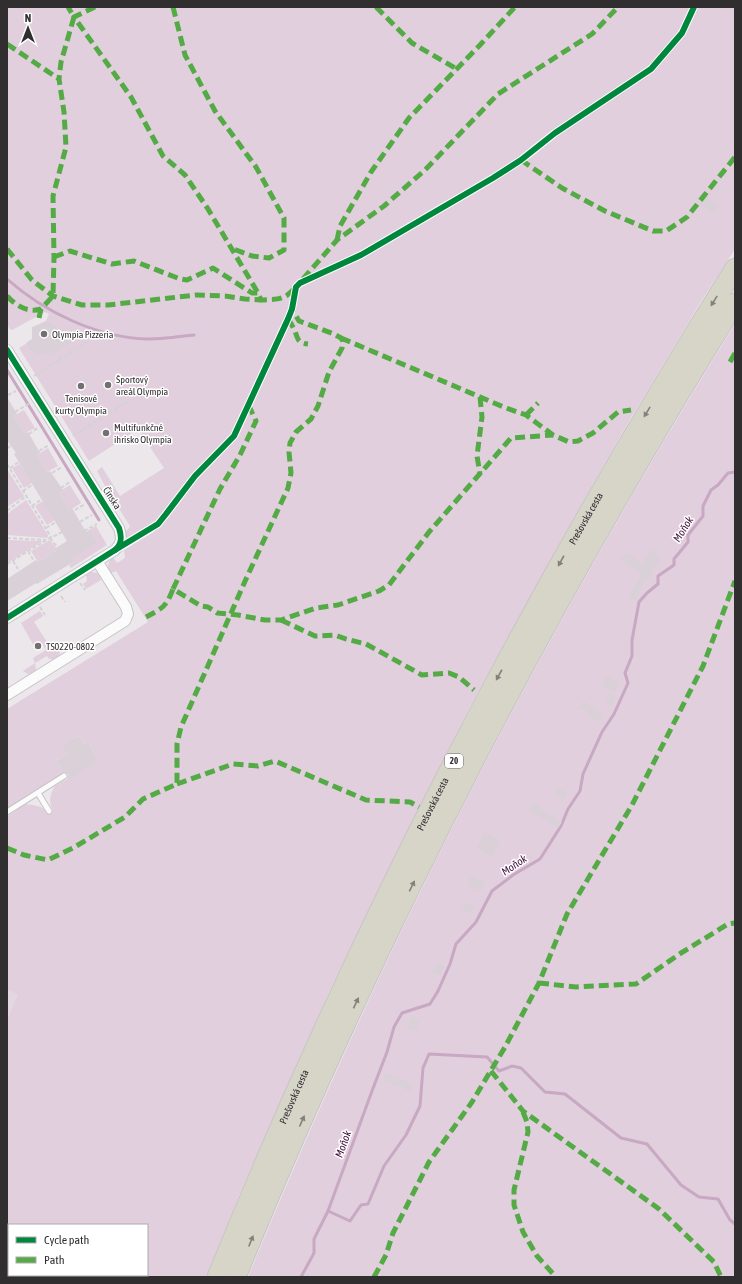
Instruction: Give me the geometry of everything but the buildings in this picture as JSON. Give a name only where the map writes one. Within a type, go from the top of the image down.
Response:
[{"type":"highway","name":"Prešovská cesta","points":[[216,1277],[278,1129],[354,962],[435,797],[485,700],[568,548],[674,366],[735,268]]},
{"type":"highway","name":"Prešovská cesta","points":[[236,1277],[264,1208],[324,1072],[387,937],[435,838],[505,701],[552,614],[654,437],[735,303]]},
{"type":"street","name":"Čínska","points":[[7,350],[119,528],[121,537],[120,545],[115,550],[7,618]]},
{"type":"street","points":[[7,695],[126,622],[128,614],[126,607],[97,561]]},
{"type":"lane","points":[[7,812],[64,776]]},
{"type":"lane","points":[[38,793],[49,811]]},
{"type":"path","points":[[36,375],[88,341]]},
{"type":"path","points":[[8,396],[16,391]]},
{"type":"path","points":[[15,412],[37,399]]},
{"type":"path","points":[[69,438],[128,401]]},
{"type":"path","points":[[29,434],[38,428]]},
{"type":"path","points":[[39,451],[49,445]]},
{"type":"path","points":[[7,448],[11,446]]},
{"type":"path","points":[[9,468],[19,462]]},
{"type":"path","points":[[7,464],[57,547]]},
{"type":"path","points":[[52,473],[62,467]]},
{"type":"path","points":[[61,488],[71,481]]},
{"type":"path","points":[[23,491],[33,484]]},
{"type":"path","points":[[7,510],[26,496]]},
{"type":"path","points":[[32,506],[42,500]]},
{"type":"path","points":[[75,510],[85,504]]},
{"type":"path","points":[[80,522],[92,515]]},
{"type":"path","points":[[46,528],[56,522]]},
{"type":"path","points":[[84,531],[97,524]]},
{"type":"path","points":[[7,564],[51,537],[64,531]]},
{"type":"path","points":[[7,538],[47,540]]},
{"type":"path","points":[[28,551],[34,561]]},
{"type":"path","points":[[13,561],[18,569]]},
{"type":"shaded area","points":[[7,7],[735,7],[735,249],[702,300],[632,416],[574,517],[473,701],[419,807],[329,992],[241,1191],[206,1277],[7,1277],[7,1021],[18,994],[7,990],[7,817],[25,804],[41,807],[48,813],[53,810],[50,804],[50,798],[55,786],[99,761],[88,742],[84,744],[79,736],[63,746],[68,754],[56,760],[64,773],[7,809],[7,709],[148,622],[116,571],[111,573],[109,571],[108,564],[113,557],[117,563],[125,558],[124,550],[154,532],[158,523],[128,540],[125,533],[130,526],[97,471],[102,467],[120,496],[164,468],[138,429],[89,461],[19,348],[34,339],[32,335],[32,327],[46,321],[49,314],[45,312],[12,330],[7,325]]},
{"type":"shaded area","points":[[735,324],[735,1277],[248,1277],[308,1136],[371,996],[415,903],[489,755],[608,537]]},
{"type":"shaded area","points":[[24,410],[35,428],[25,433],[14,416]]},
{"type":"shaded area","points":[[48,448],[58,466],[47,472],[37,455]]},
{"type":"shaded area","points":[[20,464],[32,483],[24,488],[12,468]]},
{"type":"shaded area","points":[[7,469],[24,496],[7,507]]},
{"type":"shaded area","points":[[70,485],[81,503],[70,510],[59,492]]},
{"type":"shaded area","points":[[26,500],[48,535],[47,538],[7,535],[7,514]]},
{"type":"shaded area","points":[[43,501],[55,520],[47,525],[35,506]]},
{"type":"shaded area","points":[[96,526],[107,545],[71,568],[69,565],[75,561],[73,557],[89,530]]},
{"type":"shaded area","points":[[7,540],[43,541],[7,563]]},
{"type":"shaded area","points":[[50,540],[56,548],[54,549],[56,551],[38,562],[31,551]]},
{"type":"shaded area","points":[[91,572],[97,573],[101,580],[86,589],[83,584],[87,581],[86,574]]},
{"type":"shaded area","points":[[40,611],[43,616],[34,622],[53,651],[59,648],[60,653],[56,658],[49,659],[47,656],[35,663],[33,658],[46,650],[41,642],[34,646],[21,623]]},
{"type":"shaded area","points":[[35,663],[36,670],[32,673],[28,674],[23,671]]},
{"type":"shaded area","points":[[7,983],[25,992],[7,1035]]},
{"type":"waterway","points":[[7,279],[22,291],[55,312],[73,321],[110,334],[148,339],[194,335]]},
{"type":"waterway","points":[[7,370],[99,520]]},
{"type":"waterway","name":"Moňok","points":[[301,1277],[314,1253],[314,1239],[328,1211],[387,1052],[394,1027],[402,1013],[430,1004],[438,991],[450,964],[456,944],[476,922],[492,891],[513,875],[540,859],[561,826],[568,809],[580,791],[583,774],[602,732],[614,714],[628,683],[625,673],[632,656],[632,640],[639,602],[658,584],[658,576],[674,565],[674,559],[688,542],[688,535],[703,516],[703,506],[711,490],[718,485],[728,473],[735,472]]},
{"type":"waterway","points":[[328,1211],[350,1221],[361,1205],[368,1204],[384,1166],[406,1135],[420,1106],[423,1068],[429,1054],[487,1057],[499,1071],[512,1066],[521,1068],[545,1092],[565,1094],[621,1138],[647,1144],[681,1185],[699,1197],[718,1199],[730,1220],[735,1224]]},
{"type":"marked path","points":[[39,318],[41,309],[53,296],[53,196],[66,147],[64,112],[59,79],[61,62],[74,17],[68,7]]},
{"type":"marked path","points":[[95,7],[74,17],[131,97],[163,156],[185,175],[208,209],[261,300],[283,297],[295,288]]},
{"type":"marked path","points":[[173,7],[185,55],[215,111],[256,167],[284,218],[284,250],[269,258],[252,256],[231,248]]},
{"type":"marked path","points":[[376,7],[412,43],[457,69]]},
{"type":"marked path","points":[[337,240],[340,226],[371,172],[409,118],[515,7]]},
{"type":"marked path","points":[[303,279],[337,240],[384,206],[425,170],[498,94],[592,34],[618,7]]},
{"type":"marked path","points":[[7,44],[59,79]]},
{"type":"marked path","points":[[521,160],[562,188],[605,211],[653,231],[666,231],[687,217],[735,157]]},
{"type":"marked path","points":[[7,249],[32,280],[53,296],[82,305],[108,305],[196,295],[225,296],[261,300]]},
{"type":"marked path","points":[[54,257],[70,251],[112,264],[134,261],[180,279],[187,280],[213,268],[252,293],[258,293]]},
{"type":"marked path","points":[[7,296],[22,308],[31,310],[41,309]]},
{"type":"marked path","points":[[7,848],[24,855],[48,860],[73,848],[125,817],[143,799],[177,784],[177,744],[181,727],[288,488],[291,473],[289,452],[290,443],[296,432],[311,419],[318,406],[329,372],[342,348],[343,341],[341,338],[299,321],[292,309]]},
{"type":"marked path","points":[[288,319],[299,340],[302,343],[308,344]]},
{"type":"marked path","points":[[341,338],[506,408],[526,415],[553,435],[569,442],[578,441],[593,433],[618,412],[631,410]]},
{"type":"marked path","points":[[730,362],[735,353]]},
{"type":"marked path","points":[[480,397],[482,417],[477,456],[480,474]]},
{"type":"marked path","points":[[526,415],[538,403]]},
{"type":"marked path","points":[[173,589],[220,489],[240,455],[256,421],[249,406]]},
{"type":"marked path","points":[[146,617],[166,603],[173,589],[201,606],[208,607],[217,613],[265,620],[281,620],[316,608],[338,605],[379,591],[389,585],[429,532],[511,438],[553,435]]},
{"type":"marked path","points":[[374,1277],[386,1255],[393,1233],[429,1162],[472,1102],[505,1047],[539,983],[567,914],[632,805],[703,666],[735,581]]},
{"type":"marked path","points":[[281,620],[315,636],[335,635],[366,644],[422,675],[449,673],[459,677],[474,690]]},
{"type":"marked path","points":[[177,784],[233,764],[258,766],[275,761],[366,800],[410,802],[419,807]]},
{"type":"marked path","points":[[539,983],[576,987],[636,984],[681,953],[728,924],[735,923]]},
{"type":"marked path","points":[[491,1071],[523,1111],[659,1209],[714,1262],[721,1277]]},
{"type":"marked path","points":[[523,1112],[527,1122],[528,1132],[514,1190],[514,1205],[523,1232],[537,1256],[556,1277]]},
{"type":"cycle path","points":[[115,550],[158,524],[195,476],[234,436],[288,319],[292,309],[296,287],[300,283],[361,255],[493,178],[521,160],[555,133],[651,69],[682,33],[694,7]]},
{"type":"cycle path","points":[[7,350],[119,528],[121,534],[120,543],[115,550],[7,618]]},
{"type":"place","name":"Olympia Pizzeria","points":[[44,334]]},
{"type":"place","name":"Športový areál Olympia","points":[[108,385]]},
{"type":"place","name":"Tenisové kurty Olympia","points":[[81,386]]},
{"type":"place","name":"Multifunkčné ihrisko Olympia","points":[[106,433]]},
{"type":"place","name":"TS0220-0802","points":[[38,646]]}]
